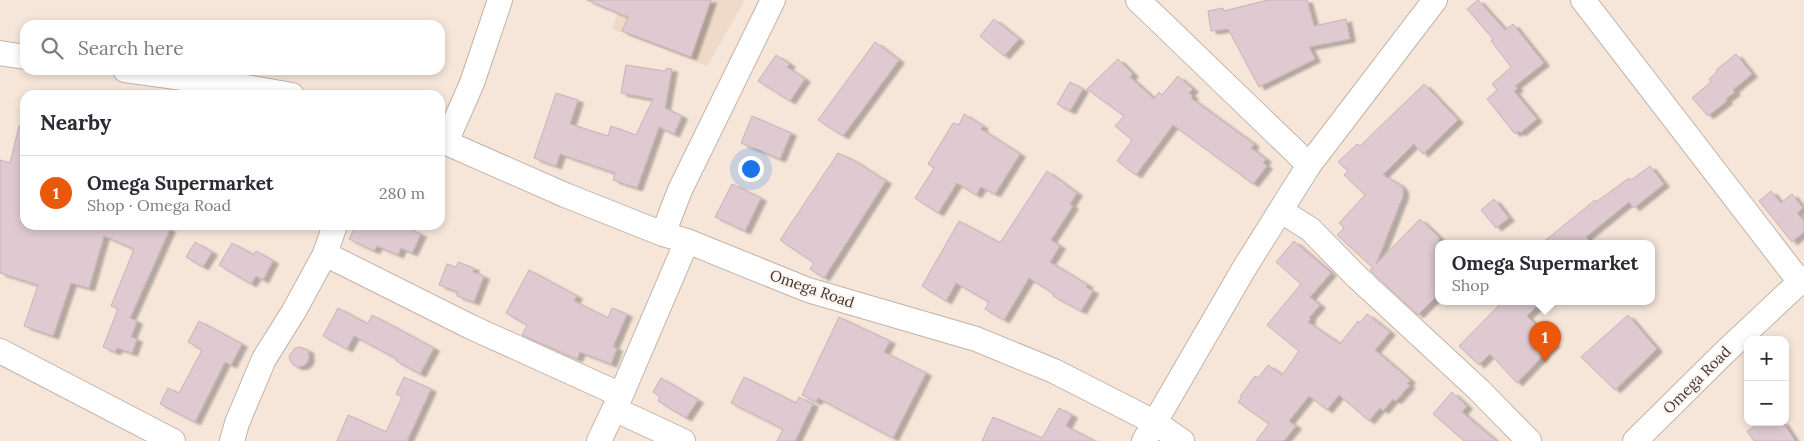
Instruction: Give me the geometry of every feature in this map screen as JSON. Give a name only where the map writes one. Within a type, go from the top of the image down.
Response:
[{"type":"street","points":[[445,137],[472,83],[500,0]]},
{"type":"street","points":[[663,234],[680,190],[773,0]]},
{"type":"street","points":[[1138,0],[1309,164]]},
{"type":"street","points":[[1149,432],[1245,267],[1309,164],[1435,0]]},
{"type":"street","points":[[1583,0],[1802,280]]},
{"type":"street","points":[[0,53],[20,55]]},
{"type":"street","points":[[161,75],[263,90]]},
{"type":"street","name":"Omega Road","points":[[445,142],[565,195],[663,234],[687,241],[808,290],[976,339],[1054,371],[1149,432],[1182,441]]},
{"type":"street","points":[[1281,211],[1310,229],[1357,277],[1479,390],[1529,441]]},
{"type":"street","points":[[232,441],[237,423],[264,359],[294,311],[325,254],[333,230]]},
{"type":"street","points":[[599,441],[618,402],[687,241]]},
{"type":"street","points":[[325,254],[618,402],[683,441]]},
{"type":"street","name":"Omega Road","points":[[1635,441],[1802,280]]},
{"type":"street","points":[[0,352],[173,441]]},
{"type":"shaded area","points":[[622,0],[745,0],[707,66],[612,29]]},
{"type":"building","points":[[587,0],[711,0],[691,57],[622,31],[628,17]]},
{"type":"building","points":[[1268,0],[1307,0],[1314,26],[1346,19],[1350,39],[1309,47],[1315,59],[1259,87],[1228,29],[1211,31],[1208,11],[1223,8],[1224,11]]},
{"type":"building","points":[[1478,0],[1505,30],[1513,24],[1544,63],[1515,86],[1518,88],[1514,91],[1537,119],[1520,133],[1518,131],[1515,134],[1487,99],[1497,90],[1492,84],[1511,67],[1491,41],[1493,39],[1467,9]]},
{"type":"building","points":[[994,19],[1019,39],[1004,56],[980,36]]},
{"type":"building","points":[[875,42],[899,60],[843,136],[818,120]]},
{"type":"building","points":[[1736,54],[1752,74],[1733,90],[1735,92],[1726,99],[1727,101],[1708,116],[1692,98],[1711,82],[1709,79],[1717,72],[1716,70]]},
{"type":"building","points":[[776,55],[790,64],[787,67],[805,79],[790,101],[758,81]]},
{"type":"building","points":[[1118,59],[1133,74],[1130,77],[1154,99],[1159,92],[1162,95],[1178,76],[1193,89],[1189,93],[1193,96],[1191,98],[1254,144],[1251,148],[1266,159],[1263,163],[1267,166],[1253,184],[1173,125],[1136,175],[1117,161],[1132,140],[1115,126],[1124,116],[1087,89]]},
{"type":"building","points":[[626,65],[665,71],[667,68],[672,69],[665,108],[682,116],[674,134],[659,127],[637,188],[613,180],[615,173],[560,154],[556,166],[534,158],[556,93],[578,100],[570,124],[608,136],[611,126],[636,135],[653,99],[621,93]]},
{"type":"building","points":[[1070,82],[1083,89],[1070,111],[1057,104]]},
{"type":"building","points":[[1424,84],[1458,120],[1423,154],[1414,144],[1383,175],[1399,184],[1403,189],[1403,196],[1376,264],[1420,219],[1439,237],[1439,240],[1435,240],[1435,298],[1418,315],[1370,270],[1373,268],[1337,235],[1344,228],[1339,223],[1365,195],[1344,175],[1348,171],[1338,162],[1357,144],[1360,146]]},
{"type":"building","points":[[964,114],[983,126],[981,129],[1020,154],[995,194],[981,187],[976,195],[957,183],[938,213],[915,198],[934,168],[928,164],[953,123],[959,125]]},
{"type":"building","points":[[752,116],[791,133],[780,159],[741,143]]},
{"type":"building","points":[[20,126],[20,230],[170,230],[130,318],[137,321],[131,337],[137,339],[132,353],[117,348],[115,352],[103,347],[118,309],[111,306],[134,249],[104,236],[89,288],[71,283],[53,336],[24,326],[38,285],[0,273],[0,160],[10,163]]},
{"type":"building","points":[[838,153],[853,160],[886,181],[824,278],[810,269],[814,263],[780,240]]},
{"type":"building","points":[[1650,166],[1664,184],[1634,208],[1629,202],[1586,237],[1588,240],[1546,240],[1595,200],[1596,202],[1629,178],[1631,180]]},
{"type":"building","points":[[1047,171],[1077,193],[1070,204],[1073,206],[1051,240],[1060,246],[1050,262],[1088,285],[1086,287],[1093,291],[1081,311],[1053,296],[1054,294],[1029,278],[1004,320],[985,309],[989,302],[956,283],[946,301],[922,286],[959,221],[1000,243]]},
{"type":"building","points":[[732,184],[761,198],[745,231],[715,217]]},
{"type":"building","points":[[1771,191],[1781,203],[1792,194],[1803,208],[1797,213],[1804,221],[1804,232],[1792,242],[1759,201]]},
{"type":"building","points":[[1494,199],[1509,218],[1496,228],[1481,210]]},
{"type":"building","points":[[354,230],[412,230],[421,234],[412,253],[401,248],[398,255],[377,246],[374,251],[349,239]]},
{"type":"building","points":[[1294,241],[1331,273],[1310,297],[1320,305],[1308,322],[1340,344],[1358,321],[1360,323],[1367,314],[1390,332],[1375,350],[1410,380],[1407,384],[1410,385],[1396,401],[1393,399],[1383,411],[1380,408],[1369,421],[1339,395],[1327,410],[1309,396],[1289,421],[1296,426],[1284,441],[1256,441],[1269,424],[1238,402],[1242,397],[1240,396],[1255,376],[1258,378],[1268,365],[1282,375],[1299,351],[1267,325],[1301,284],[1276,262]]},
{"type":"building","points":[[195,242],[212,252],[203,267],[186,257]]},
{"type":"building","points":[[232,243],[254,255],[256,251],[273,261],[263,280],[256,276],[251,284],[219,265]]},
{"type":"building","points":[[458,262],[474,268],[473,272],[484,276],[474,302],[457,296],[458,292],[439,285],[447,264],[456,267]]},
{"type":"building","points":[[529,270],[577,296],[574,301],[608,318],[612,308],[627,314],[613,347],[617,348],[611,364],[580,352],[577,359],[522,335],[527,325],[506,313]]},
{"type":"building","points":[[1499,305],[1538,305],[1527,316],[1554,344],[1517,383],[1490,354],[1479,365],[1459,346]]},
{"type":"building","points":[[338,308],[368,324],[372,315],[434,348],[420,374],[396,361],[397,359],[354,336],[347,349],[323,336]]},
{"type":"building","points":[[1628,315],[1657,349],[1615,390],[1581,357]]},
{"type":"building","points":[[839,317],[890,341],[884,352],[926,373],[893,438],[818,398],[816,402],[802,395]]},
{"type":"building","points":[[199,321],[242,344],[231,365],[225,362],[195,422],[160,404],[168,388],[179,393],[202,350],[188,342]]},
{"type":"building","points":[[300,347],[308,350],[309,358],[307,363],[298,367],[293,365],[289,356],[295,348]]},
{"type":"building","points":[[404,377],[431,389],[407,441],[337,441],[348,415],[386,432],[402,397],[396,394]]},
{"type":"building","points":[[744,377],[796,403],[799,397],[813,404],[795,441],[777,441],[783,429],[731,403]]},
{"type":"building","points":[[661,378],[698,400],[686,418],[658,401],[660,397],[653,392]]},
{"type":"building","points":[[1452,392],[1467,406],[1462,412],[1496,441],[1464,441],[1433,414]]},
{"type":"building","points":[[1059,408],[1072,415],[1066,426],[1095,441],[982,441],[993,417],[1042,438]]},
{"type":"building","points":[[1755,426],[1786,426],[1795,441],[1754,441],[1747,431]]},
{"type":"place","name":"Omega Supermarket","points":[[1545,362]]}]
